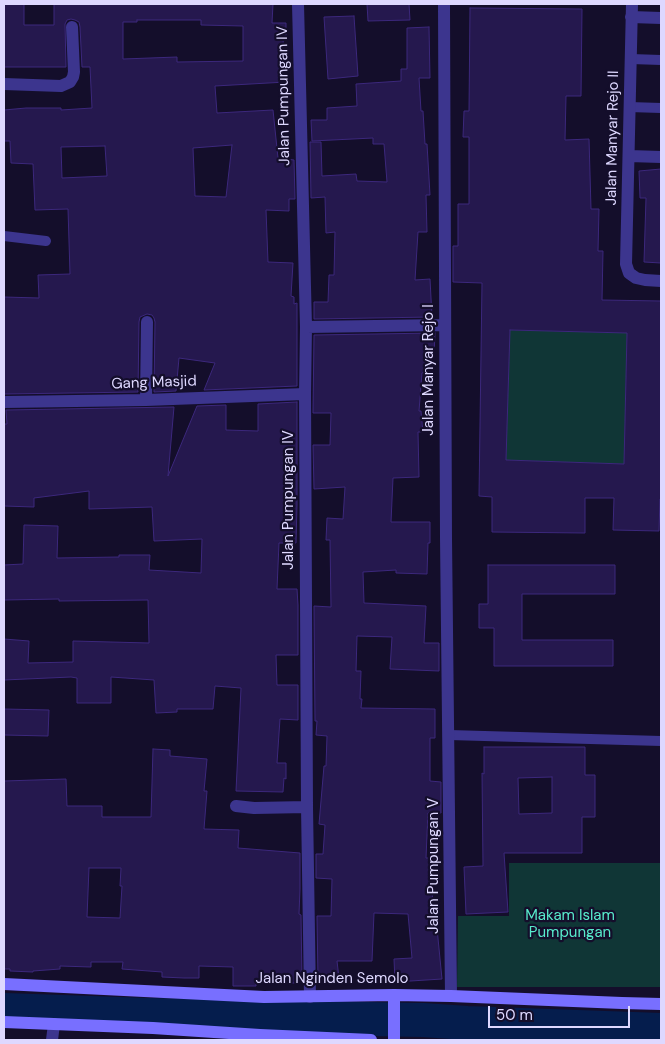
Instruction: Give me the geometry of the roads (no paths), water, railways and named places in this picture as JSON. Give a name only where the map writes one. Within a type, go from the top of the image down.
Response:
[{"type":"main road","name":"Jalan Nginden Semolo","points":[[4,984],[394,1002],[451,996],[661,1004]]},
{"type":"main road","points":[[394,1002],[394,1036]]},
{"type":"main road","points":[[4,1022],[153,1028],[305,1039],[371,1040]]},
{"type":"street","name":"Jalan Pumpungan IV","points":[[298,4],[306,327],[304,394],[310,997]]},
{"type":"street","name":"Jalan Manyar Rejo I","points":[[444,4],[446,538],[449,735]]},
{"type":"street","name":"Jalan Manyar Rejo II","points":[[632,4],[626,264],[629,273],[636,278],[661,280]]},
{"type":"street","points":[[631,18],[661,18]]},
{"type":"street","points":[[4,84],[61,86],[70,82],[74,72],[72,28]]},
{"type":"street","points":[[629,156],[661,157]]},
{"type":"street","points":[[146,400],[147,322]]},
{"type":"street","points":[[306,327],[445,325]]},
{"type":"street","name":"Gang Masjid","points":[[4,402],[146,400],[304,394]]},
{"type":"street","name":"Jalan Pumpungan V","points":[[449,735],[451,996]]},
{"type":"street","points":[[236,806],[254,808],[307,806]]},
{"type":"street","points":[[52,1040],[54,1024]]},
{"type":"lane","points":[[630,59],[661,60]]},
{"type":"lane","points":[[629,107],[661,108]]},
{"type":"lane","points":[[4,236],[46,241]]},
{"type":"lane","points":[[449,735],[661,742]]},
{"type":"waterway","points":[[4,1010],[150,1015],[423,1020],[661,1030]]},
{"type":"park label","name":"Makam Islam Pumpungan","points":[[570,924]]}]
